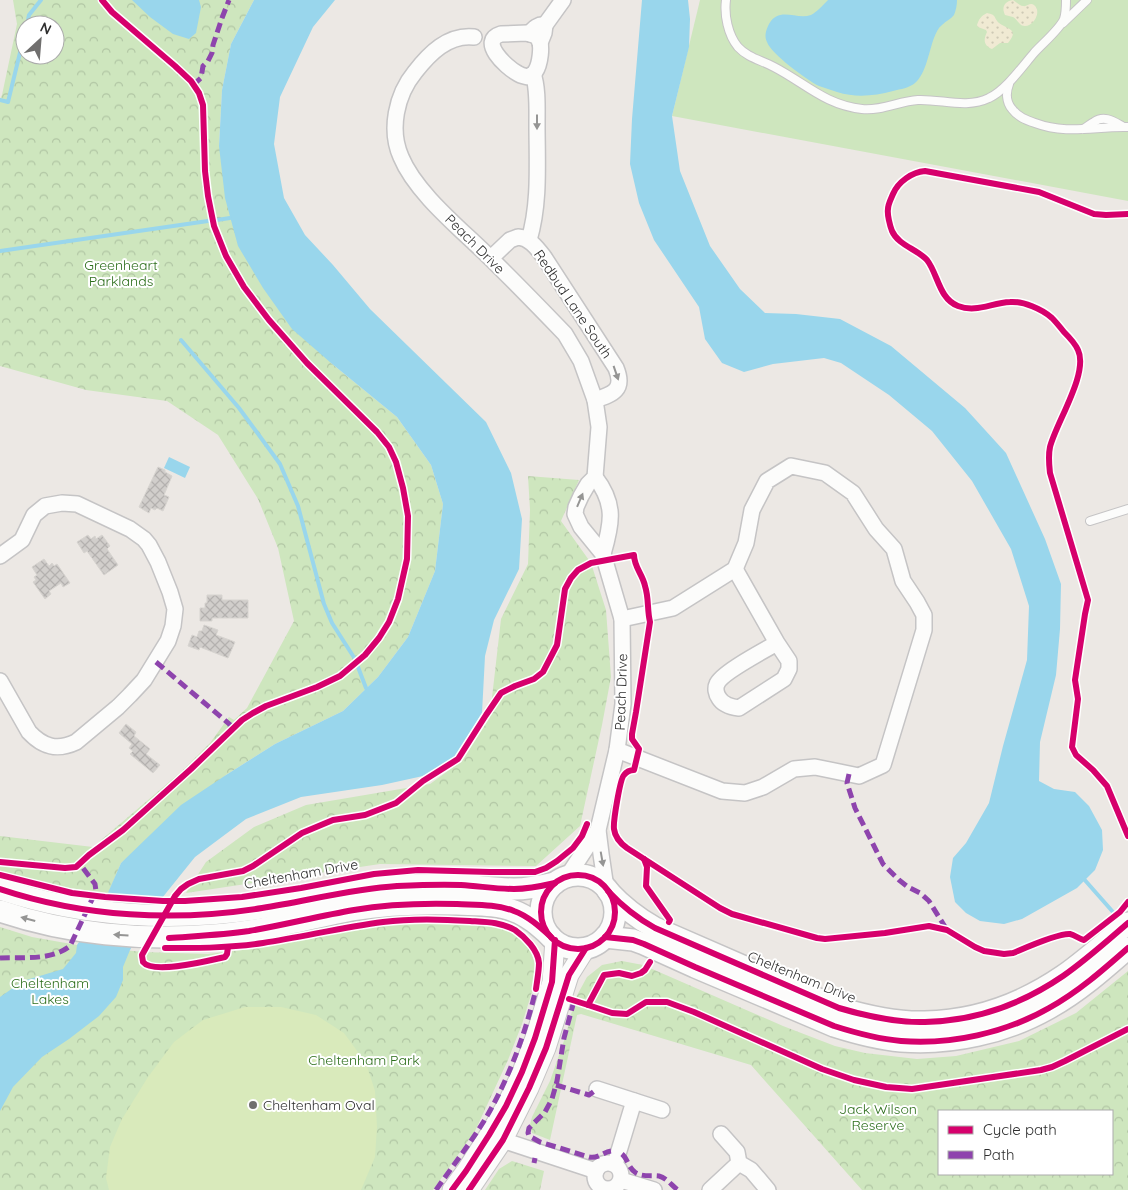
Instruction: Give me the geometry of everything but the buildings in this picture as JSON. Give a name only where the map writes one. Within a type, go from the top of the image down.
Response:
[{"type":"main road","points":[[0,911],[56,926],[106,934],[169,938],[251,930],[380,906],[404,904],[476,905],[514,911],[530,920],[553,938],[568,947],[586,948],[596,944],[605,937],[611,928],[615,912],[613,901],[607,890],[599,882],[586,876],[577,875],[561,880],[546,894],[541,908],[543,923],[553,938]]},
{"type":"main road","name":"Cheltenham Drive","points":[[0,889],[66,906],[124,914],[177,916],[255,909],[346,892],[395,886],[462,885],[514,889],[538,887],[561,880]]},
{"type":"main road","name":"Cheltenham Drive","points":[[607,890],[633,915],[664,933],[838,1008],[867,1016],[901,1021],[924,1022],[966,1017],[1005,1007],[1064,976],[1128,923]]},
{"type":"main road","points":[[605,937],[633,940],[644,944],[834,1026],[857,1034],[908,1041],[943,1041],[966,1037],[1009,1027],[1028,1019],[1073,993],[1128,948]]},
{"type":"street","points":[[528,240],[537,190],[536,101],[535,78],[533,74],[536,72],[540,58],[534,29],[545,25],[563,0]]},
{"type":"street","points":[[495,43],[501,34],[535,38]]},
{"type":"street","name":"Peach Drive","points":[[533,74],[527,77],[516,73],[507,65],[495,43],[477,41],[474,37],[459,37],[446,43],[412,74],[397,107],[395,136],[400,156],[410,175],[431,200],[565,334],[581,361],[595,400],[599,426],[595,477],[604,490],[612,516],[603,554]]},
{"type":"street","name":"Redbud Lane South","points":[[491,258],[514,238],[521,237],[528,240],[541,253],[616,368],[619,386],[617,390],[612,394],[595,400]]},
{"type":"street","points":[[617,750],[722,791],[745,793],[763,787],[794,769],[815,768],[859,776],[883,765],[924,630],[924,616],[903,581],[894,549],[876,529],[854,493],[825,473],[791,466],[767,481],[752,510],[746,543],[735,570],[673,608],[622,619]]},
{"type":"street","name":"Peach Drive","points":[[595,477],[581,496],[575,514],[581,527],[603,554],[622,619],[623,704],[617,750],[598,830],[600,854],[607,890]]},
{"type":"street","points":[[0,556],[22,540],[34,515],[45,506],[62,503],[77,504],[130,529],[144,539],[158,562],[170,592],[175,609],[175,617],[168,641],[144,680],[118,707],[76,742],[68,745],[50,746],[36,739],[29,732],[0,681]]},
{"type":"street","points":[[735,570],[789,661],[789,669],[784,679],[739,708],[721,702],[716,695],[716,685],[722,676],[777,643]]},
{"type":"street","name":"Peach Drive","points":[[561,880],[598,830]]},
{"type":"street","points":[[452,1190],[475,1157],[496,1138],[506,1106],[534,1038],[552,982],[553,938]]},
{"type":"street","points":[[469,1190],[496,1138],[529,1088],[546,1048],[569,975],[586,948]]},
{"type":"street","points":[[597,1089],[662,1110]]},
{"type":"street","points":[[614,1164],[634,1101]]},
{"type":"street","points":[[721,1134],[737,1152],[739,1163],[751,1170],[768,1190]]},
{"type":"street","points":[[496,1138],[596,1171]]},
{"type":"street","points":[[606,1163],[614,1164],[622,1173],[621,1180],[613,1188],[608,1190],[602,1188],[596,1181],[596,1171],[598,1167],[606,1163]]},
{"type":"street","points":[[710,1190],[739,1163]]},
{"type":"street","points":[[621,1180],[654,1190]]},
{"type":"lane","points":[[726,0],[727,21],[731,35],[738,47],[749,56],[780,70],[832,102],[863,110],[878,109],[918,100],[960,104],[976,103],[988,99],[998,93],[1061,24],[1087,0]]},
{"type":"lane","points":[[1061,24],[1065,16],[1066,0]]},
{"type":"lane","points":[[1012,77],[1008,88],[1007,100],[1021,117],[1055,129],[1082,130],[1100,127],[1126,127]]},
{"type":"lane","points":[[1090,521],[1128,508]]},
{"type":"green space","name":"Greenheart Parklands","points":[[13,0],[254,0],[231,44],[222,90],[219,146],[331,363],[397,417],[431,465],[443,504],[435,571],[408,637],[378,677],[343,711],[275,744],[226,775],[121,863],[108,894],[51,885],[0,871],[0,836],[93,847],[182,771],[210,743],[229,717],[234,720],[247,708],[294,621],[278,548],[258,499],[218,435],[167,401],[86,390],[0,366],[0,99],[15,33],[15,65],[65,65],[65,15],[16,15]]},
{"type":"green space","points":[[700,0],[1128,0],[1128,201],[672,116]]},
{"type":"green space","points":[[528,476],[579,480],[561,521],[591,563],[606,610],[611,677],[580,826],[536,866],[380,864],[186,893],[206,862],[254,827],[306,805],[430,784],[459,763],[490,715],[501,619],[528,564],[530,510]]},
{"type":"green space","name":"Cheltenham Park","points":[[423,922],[495,926],[512,932],[529,946],[535,964],[535,982],[508,1060],[475,1131],[433,1190],[0,1190],[0,927],[32,937],[77,945],[143,952],[208,954],[251,949],[376,926]]},
{"type":"green space","name":"Jack Wilson Reserve","points":[[622,961],[643,965],[783,1026],[835,1046],[865,1053],[917,1059],[956,1056],[1019,1041],[1076,1013],[1128,971],[1128,1190],[862,1190],[751,1065],[581,1014],[577,1015],[550,1140],[532,1133],[530,1125],[532,1117],[550,1081],[566,1035],[575,999],[587,977],[602,965]]},
{"type":"green space","name":"Cheltenham Oval","points":[[245,1007],[281,1007],[316,1015],[344,1033],[366,1063],[375,1091],[377,1127],[375,1157],[361,1190],[109,1190],[106,1178],[110,1147],[122,1119],[148,1077],[174,1042],[203,1020]]},
{"type":"green space","points":[[512,1161],[544,1171],[540,1190],[485,1190],[499,1169]]},
{"type":"sand","points":[[1013,0],[1022,6],[1034,5],[1037,14],[1031,24],[1023,26],[1013,17],[1005,15],[1004,5]]},
{"type":"sand","points":[[987,13],[994,15],[999,23],[1013,32],[1008,43],[1000,43],[992,49],[986,44],[987,32],[977,25],[983,15]]},
{"type":"water","points":[[132,0],[199,0],[201,7],[196,33],[189,39],[173,34],[150,17]]},
{"type":"water","points":[[254,0],[335,0],[313,27],[280,97],[274,144],[284,198],[305,235],[370,309],[486,422],[511,473],[522,519],[519,569],[494,620],[485,656],[482,713],[455,757],[423,776],[382,785],[301,797],[246,819],[195,857],[154,908],[130,950],[123,967],[123,980],[116,997],[99,1016],[42,1057],[13,1087],[0,1111],[0,997],[23,981],[63,969],[76,953],[77,945],[100,911],[121,863],[181,805],[275,744],[343,711],[378,677],[408,637],[435,571],[443,504],[431,465],[397,417],[292,329],[263,288],[238,246],[225,198],[219,146],[222,90],[231,44]]},
{"type":"water","points":[[642,0],[688,0],[690,19],[689,47],[672,116],[680,171],[710,246],[740,289],[765,313],[840,319],[891,346],[965,408],[1006,453],[1045,539],[1061,584],[1060,629],[1056,675],[1040,742],[1039,781],[1054,789],[1075,792],[1089,806],[1102,830],[1103,850],[1095,870],[1077,888],[1022,919],[1004,924],[980,921],[966,913],[955,902],[950,877],[953,858],[966,843],[989,803],[1027,660],[1029,606],[1011,549],[972,481],[932,431],[889,395],[841,363],[824,358],[773,364],[744,372],[722,363],[705,339],[699,307],[654,240],[639,203],[630,164]]},
{"type":"water","points":[[828,0],[957,0],[954,15],[937,31],[925,68],[915,83],[886,93],[858,96],[837,92],[813,83],[782,60],[766,40],[766,31],[773,19],[783,15],[811,15]]},
{"type":"water","points":[[169,457],[190,467],[185,478],[164,468]]},
{"type":"pier","points":[[105,894],[165,898],[156,909],[98,910]]},
{"type":"waterway","points":[[29,15],[41,0]]},
{"type":"waterway","points":[[0,100],[8,102],[17,65]]},
{"type":"waterway","points":[[217,220],[230,218]]},
{"type":"waterway","points":[[0,251],[208,221]]},
{"type":"waterway","points":[[181,340],[239,408],[280,464],[298,506],[324,604],[332,623],[355,659]]},
{"type":"waterway","points":[[358,667],[366,688]]},
{"type":"waterway","points":[[1083,878],[1113,912]]},
{"type":"marked path","points":[[193,85],[201,78],[203,66],[212,53],[229,0]]},
{"type":"marked path","points":[[156,662],[234,728]]},
{"type":"marked path","points":[[849,774],[847,783],[855,808],[883,864],[899,880],[929,901],[947,930]]},
{"type":"marked path","points":[[0,958],[45,956],[62,951],[70,946],[96,891],[95,884],[80,864]]},
{"type":"marked path","points":[[436,1190],[478,1130],[501,1090],[527,1023],[536,989]]},
{"type":"marked path","points":[[574,1001],[564,1038],[552,1099],[545,1112],[529,1128],[528,1133],[529,1136],[540,1142],[589,1157],[595,1157],[611,1151]]},
{"type":"marked path","points":[[556,1085],[589,1095],[597,1089]]},
{"type":"marked path","points":[[622,1154],[631,1169],[636,1173],[662,1177],[678,1190]]},
{"type":"marked path","points":[[534,1163],[535,1158]]},
{"type":"cycle path","points":[[0,862],[65,868],[76,867],[123,830],[242,720],[266,706],[317,687],[340,676],[365,655],[389,622],[398,599],[407,559],[408,516],[396,462],[389,447],[377,432],[307,363],[269,320],[244,287],[226,256],[214,226],[208,196],[205,171],[203,105],[199,93],[191,81],[112,12],[102,0]]},
{"type":"cycle path","points":[[1128,214],[1094,214],[1039,192],[925,171],[910,176],[898,185],[888,205],[890,226],[895,236],[927,260],[943,292],[952,303],[965,308],[977,308],[1010,302],[1032,306],[1052,318],[1072,340],[1078,350],[1080,360],[1076,384],[1053,437],[1049,457],[1050,473],[1088,600],[1075,680],[1078,699],[1072,747],[1076,755],[1107,786],[1128,836]]},
{"type":"cycle path","points":[[228,947],[225,957],[170,967],[149,966],[143,962],[142,956],[175,896],[188,884],[199,879],[243,871],[302,833],[333,820],[365,815],[396,803],[423,781],[458,759],[501,693],[534,679],[543,672],[557,645],[565,589],[571,578],[578,570],[591,563],[634,555],[635,563],[646,590],[650,622],[632,734],[632,739],[639,749],[634,770],[627,772],[622,778],[615,818],[615,835],[627,848],[732,914],[825,939],[929,926],[947,930],[984,951],[1004,954],[1013,953],[1065,934],[1070,934],[1084,940],[1120,912],[1128,902]]},
{"type":"cycle path","points":[[0,875],[72,893],[105,897],[185,901],[242,897],[374,874],[418,870],[535,872],[546,868],[573,848],[582,836],[587,824]]},
{"type":"cycle path","points":[[644,859],[647,867],[646,886],[670,920],[669,922]]},
{"type":"cycle path","points":[[578,875],[592,878],[604,886],[612,898],[615,912],[612,926],[604,938],[592,946],[578,949],[564,946],[552,938],[544,926],[541,912],[544,898],[552,886],[564,878],[578,875]]},
{"type":"cycle path","points":[[0,889],[64,906],[97,911],[163,916],[196,915],[262,908],[363,890],[397,886],[468,885],[514,889],[555,883]]},
{"type":"cycle path","points":[[608,891],[630,911],[655,928],[839,1008],[870,1016],[903,1021],[944,1021],[980,1014],[1015,1003],[1063,976],[1128,923]]},
{"type":"cycle path","points":[[169,938],[249,931],[367,908],[431,904],[500,907],[519,913],[551,937]]},
{"type":"cycle path","points":[[165,948],[251,945],[353,927],[416,919],[488,922],[504,925],[515,930],[534,949],[539,963],[536,989]]},
{"type":"cycle path","points":[[605,937],[633,940],[644,944],[834,1026],[884,1039],[920,1042],[958,1039],[977,1035],[1032,1017],[1060,1002],[1080,988],[1128,948]]},
{"type":"cycle path","points":[[452,1190],[489,1135],[506,1106],[522,1072],[535,1038],[552,982],[555,940]]},
{"type":"cycle path","points":[[469,1190],[503,1140],[529,1088],[546,1048],[569,975],[586,948]]},
{"type":"cycle path","points":[[569,999],[588,1005],[604,975],[619,973],[632,976],[645,970],[650,962]]},
{"type":"cycle path","points":[[588,1005],[612,1013],[627,1014],[646,1002],[667,1002],[694,1012],[822,1069],[854,1080],[886,1087],[912,1089],[1052,1067],[1128,1029]]},
{"type":"place","name":"Cheltenham Oval","points":[[253,1105]]},
{"type":"park label","name":"Cheltenham Lakes","points":[[50,992]]}]
